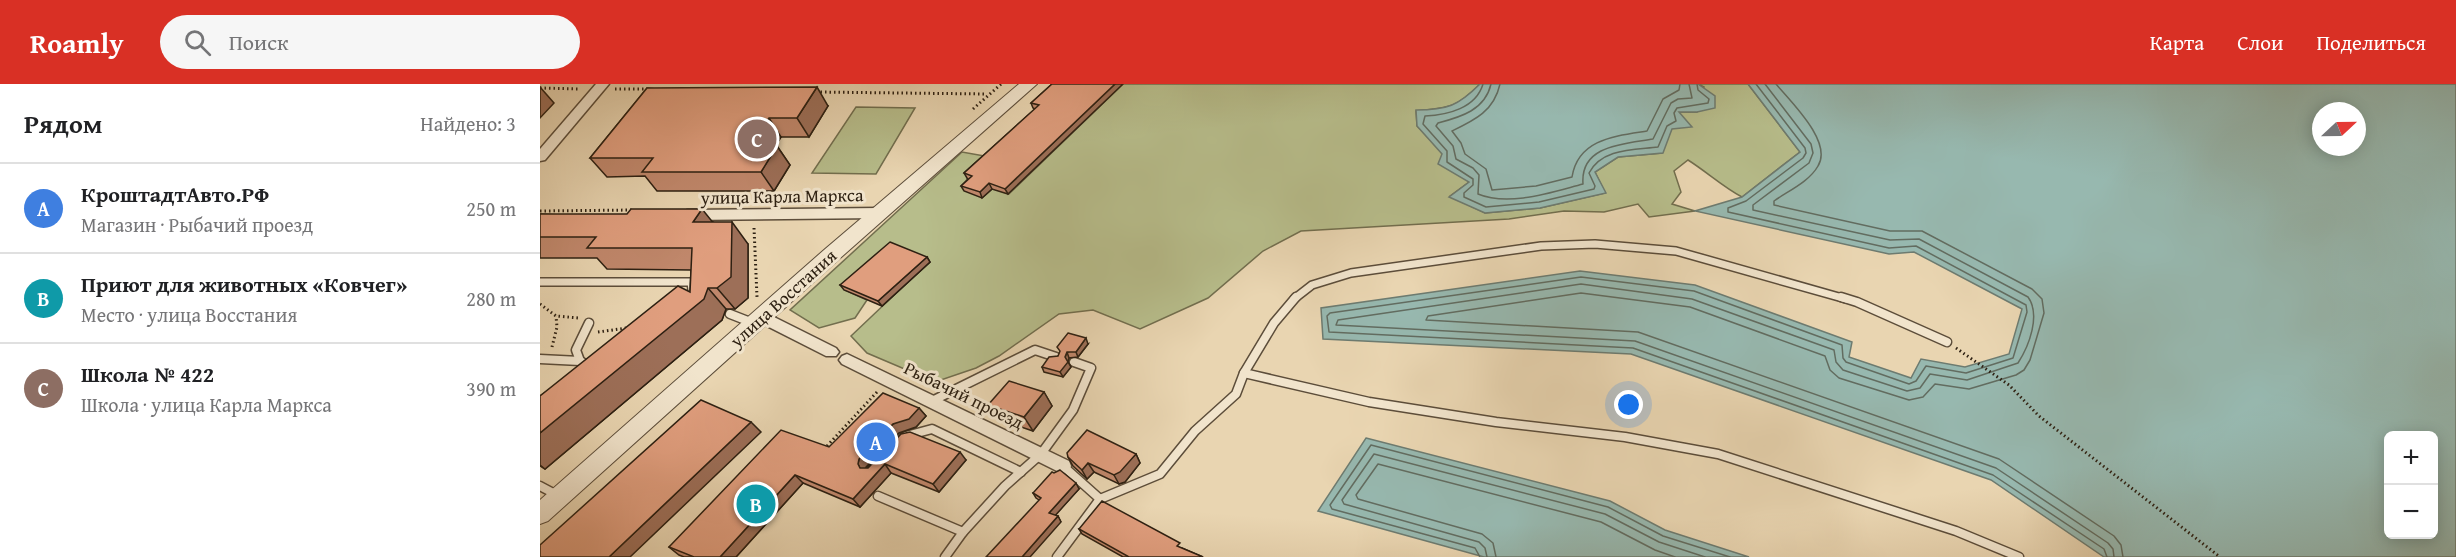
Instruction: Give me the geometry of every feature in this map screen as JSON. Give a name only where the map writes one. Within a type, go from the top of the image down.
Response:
[{"type":"street","name":"улица Восстания","points":[[540,514],[758,315],[1029,84]]},
{"type":"street","points":[[540,157],[607,86]]},
{"type":"street","name":"улица Карла Маркса","points":[[672,216],[880,213]]},
{"type":"street","name":"Рыбачий проезд","points":[[758,315],[1063,466]]},
{"type":"lane","points":[[1058,557],[1100,499],[1160,474],[1195,431],[1236,394],[1244,373],[1274,323],[1293,300],[1312,285],[1351,273],[1541,246],[1595,244],[1676,251],[1857,302],[1947,342]]},
{"type":"lane","points":[[541,281],[691,282],[693,298]]},
{"type":"lane","points":[[730,314],[758,315]]},
{"type":"lane","points":[[580,362],[576,350],[589,323]]},
{"type":"lane","points":[[932,401],[1035,350],[1056,357]]},
{"type":"lane","points":[[544,359],[580,362],[602,372]]},
{"type":"lane","points":[[945,557],[963,532],[1005,486],[1041,454],[1073,410],[1091,368],[1074,363]]},
{"type":"lane","points":[[1244,373],[1369,402],[1496,422],[1625,437],[1718,454],[1956,531],[2019,557]]},
{"type":"lane","points":[[896,446],[904,437],[932,429],[1021,472]]},
{"type":"lane","points":[[1063,466],[1100,499]]},
{"type":"lane","points":[[540,486],[560,496]]},
{"type":"lane","points":[[878,496],[963,532]]},
{"type":"path","points":[[811,92],[988,94],[1001,84]]},
{"type":"path","points":[[607,86],[658,90]]},
{"type":"path","points":[[540,88],[582,89]]},
{"type":"path","points":[[754,226],[758,315]]},
{"type":"path","points":[[540,304],[556,316],[588,318],[589,323]]},
{"type":"path","points":[[544,359],[557,327],[556,316]]},
{"type":"path","points":[[584,334],[627,328]]},
{"type":"path","points":[[1947,342],[2009,385],[2039,416],[2220,557]]},
{"type":"path","points":[[827,446],[884,385]]},
{"type":"green space","points":[[1123,84],[1480,84],[1464,98],[1451,105],[1416,111],[1417,126],[1469,182],[1450,196],[1485,213],[1540,208],[1605,193],[1595,172],[1618,157],[1662,153],[1678,112],[1697,112],[1704,87],[1698,84],[1748,84],[1800,152],[1742,197],[1688,160],[1674,171],[1681,192],[1672,204],[1695,211],[1649,217],[1638,204],[1604,212],[1564,211],[1509,219],[1301,231],[1263,251],[1208,298],[1140,329],[1093,310],[1059,314],[999,356],[976,368],[935,382],[867,353],[851,336],[929,262],[845,290],[867,300],[855,318],[819,328],[790,310],[962,152],[990,157],[967,179],[1009,194]]},
{"type":"green space","points":[[856,107],[915,108],[876,174],[812,173]]},
{"type":"water","points":[[1480,84],[1698,84],[1715,96],[1715,108],[1697,112],[1679,112],[1692,127],[1672,129],[1663,153],[1618,157],[1595,172],[1606,193],[1540,208],[1485,213],[1449,197],[1469,182],[1438,164],[1442,154],[1417,126],[1416,110],[1444,108],[1458,102]]},
{"type":"water","points":[[1748,84],[2456,84],[2456,557],[2104,557],[1991,480],[1631,354],[1323,339],[1321,308],[1580,271],[1695,285],[1852,342],[1849,357],[1911,378],[1921,359],[1965,367],[2009,354],[2022,309],[1914,252],[1889,254],[1695,211],[1742,197],[1800,152]]},
{"type":"water","points":[[1366,438],[1610,501],[1665,530],[1749,557],[1484,557],[1318,511]]},
{"type":"building","points":[[1052,84],[1115,84],[1005,189],[989,183],[980,192],[961,186],[972,176],[964,173],[1039,105],[1031,103]]},
{"type":"building","points":[[817,87],[797,118],[769,118],[750,147],[777,146],[761,172],[642,172],[653,158],[590,158],[647,88]]},
{"type":"building","points":[[631,209],[702,209],[693,222],[732,222],[731,277],[717,288],[708,288],[704,299],[540,433],[540,396],[678,286],[690,292],[692,248],[587,248],[596,237],[540,237],[540,214],[627,214]]},
{"type":"building","points":[[890,242],[927,257],[878,301],[840,285]]},
{"type":"building","points":[[1068,333],[1086,338],[1076,352],[1067,352],[1065,357],[1068,362],[1060,372],[1042,367],[1049,357],[1058,356],[1060,351],[1057,347]]},
{"type":"building","points":[[1009,381],[1044,392],[1024,417],[988,405]]},
{"type":"building","points":[[883,393],[919,408],[909,419],[893,424],[859,459],[860,468],[868,468],[901,434],[910,432],[960,452],[933,484],[885,464],[853,499],[795,475],[720,557],[694,557],[669,547],[781,430],[829,447]]},
{"type":"building","points":[[701,400],[751,422],[609,557],[540,557],[540,545]]},
{"type":"building","points":[[1087,430],[1136,454],[1120,472],[1114,475],[1088,463],[1082,470],[1068,457],[1067,453]]},
{"type":"building","points":[[1060,470],[1076,483],[1049,513],[1058,516],[1022,557],[986,557],[1041,498],[1033,493],[1052,472]]},
{"type":"building","points":[[1102,501],[1180,543],[1177,546],[1203,557],[1129,557],[1079,529]]},
{"type":"place","name":"Школа № 422","points":[[757,139]]},
{"type":"place","name":"КроштадтАвто.РФ","points":[[876,442]]},
{"type":"place","name":"Приют для животных «Ковчег»","points":[[756,504]]}]
